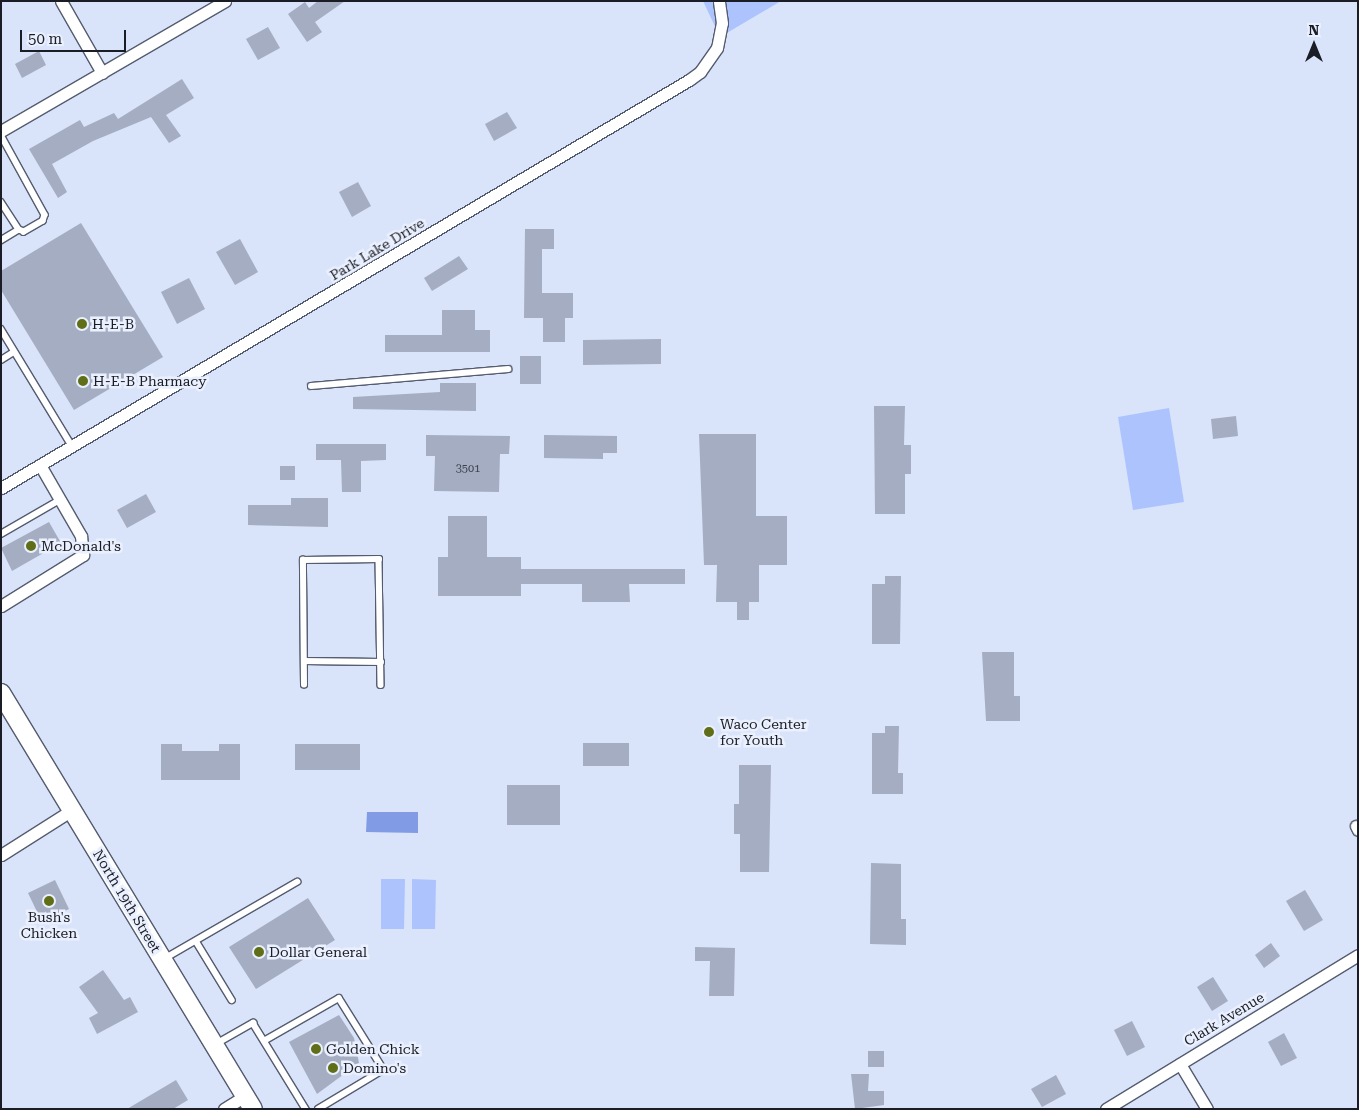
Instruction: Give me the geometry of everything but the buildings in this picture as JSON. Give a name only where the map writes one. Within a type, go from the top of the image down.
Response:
[{"type":"main road","name":"North 19th Street","points":[[2,694],[249,1102]]},
{"type":"street","points":[[61,1],[102,73]]},
{"type":"street","points":[[1,130],[225,1]]},
{"type":"street","name":"Park Lake Drive","points":[[1,488],[689,80],[700,72],[717,48],[722,23],[718,1]]},
{"type":"street","points":[[1,606],[83,555],[81,536],[40,465]]},
{"type":"street","points":[[1,855],[72,810]]},
{"type":"street","name":"Clark Avenue","points":[[1106,1109],[1358,955]]},
{"type":"street","points":[[1180,1064],[1207,1109]]},
{"type":"street","points":[[224,1109],[249,1102]]},
{"type":"lane","points":[[1,135],[45,215],[43,221],[24,232],[19,230],[1,202]]},
{"type":"lane","points":[[1,241],[19,230]]},
{"type":"lane","points":[[1,329],[72,446]]},
{"type":"lane","points":[[1,360],[14,352]]},
{"type":"lane","points":[[311,386],[508,369]]},
{"type":"lane","points":[[1,534],[60,500]]},
{"type":"lane","points":[[304,685],[303,560],[379,559],[382,685]]},
{"type":"lane","points":[[304,661],[381,662]]},
{"type":"lane","points":[[162,960],[297,882]]},
{"type":"lane","points":[[196,941],[232,1000]]},
{"type":"lane","points":[[264,1041],[339,998],[384,1070],[319,1109]]},
{"type":"lane","points":[[215,1045],[252,1023],[306,1109]]},
{"type":"shaded area","points":[[703,1],[781,1],[720,37]]},
{"type":"shaded area","points":[[1169,408],[1184,502],[1133,510],[1118,417]]},
{"type":"shaded area","points":[[367,812],[418,812],[418,833],[366,832]]},
{"type":"shaded area","points":[[381,879],[405,879],[404,929],[381,929]]},
{"type":"shaded area","points":[[412,879],[436,880],[435,929],[412,929]]},
{"type":"place","name":"H-E-B","points":[[82,324]]},
{"type":"place","name":"H-E-B Pharmacy","points":[[83,381]]},
{"type":"place","name":"McDonald's","points":[[31,546]]},
{"type":"place","name":"Waco Center for Youth","points":[[709,732]]},
{"type":"place","name":"Bush's Chicken","points":[[49,901]]},
{"type":"place","name":"Dollar General","points":[[259,952]]},
{"type":"place","name":"Golden Chick","points":[[316,1049]]},
{"type":"place","name":"Domino's","points":[[333,1068]]}]
